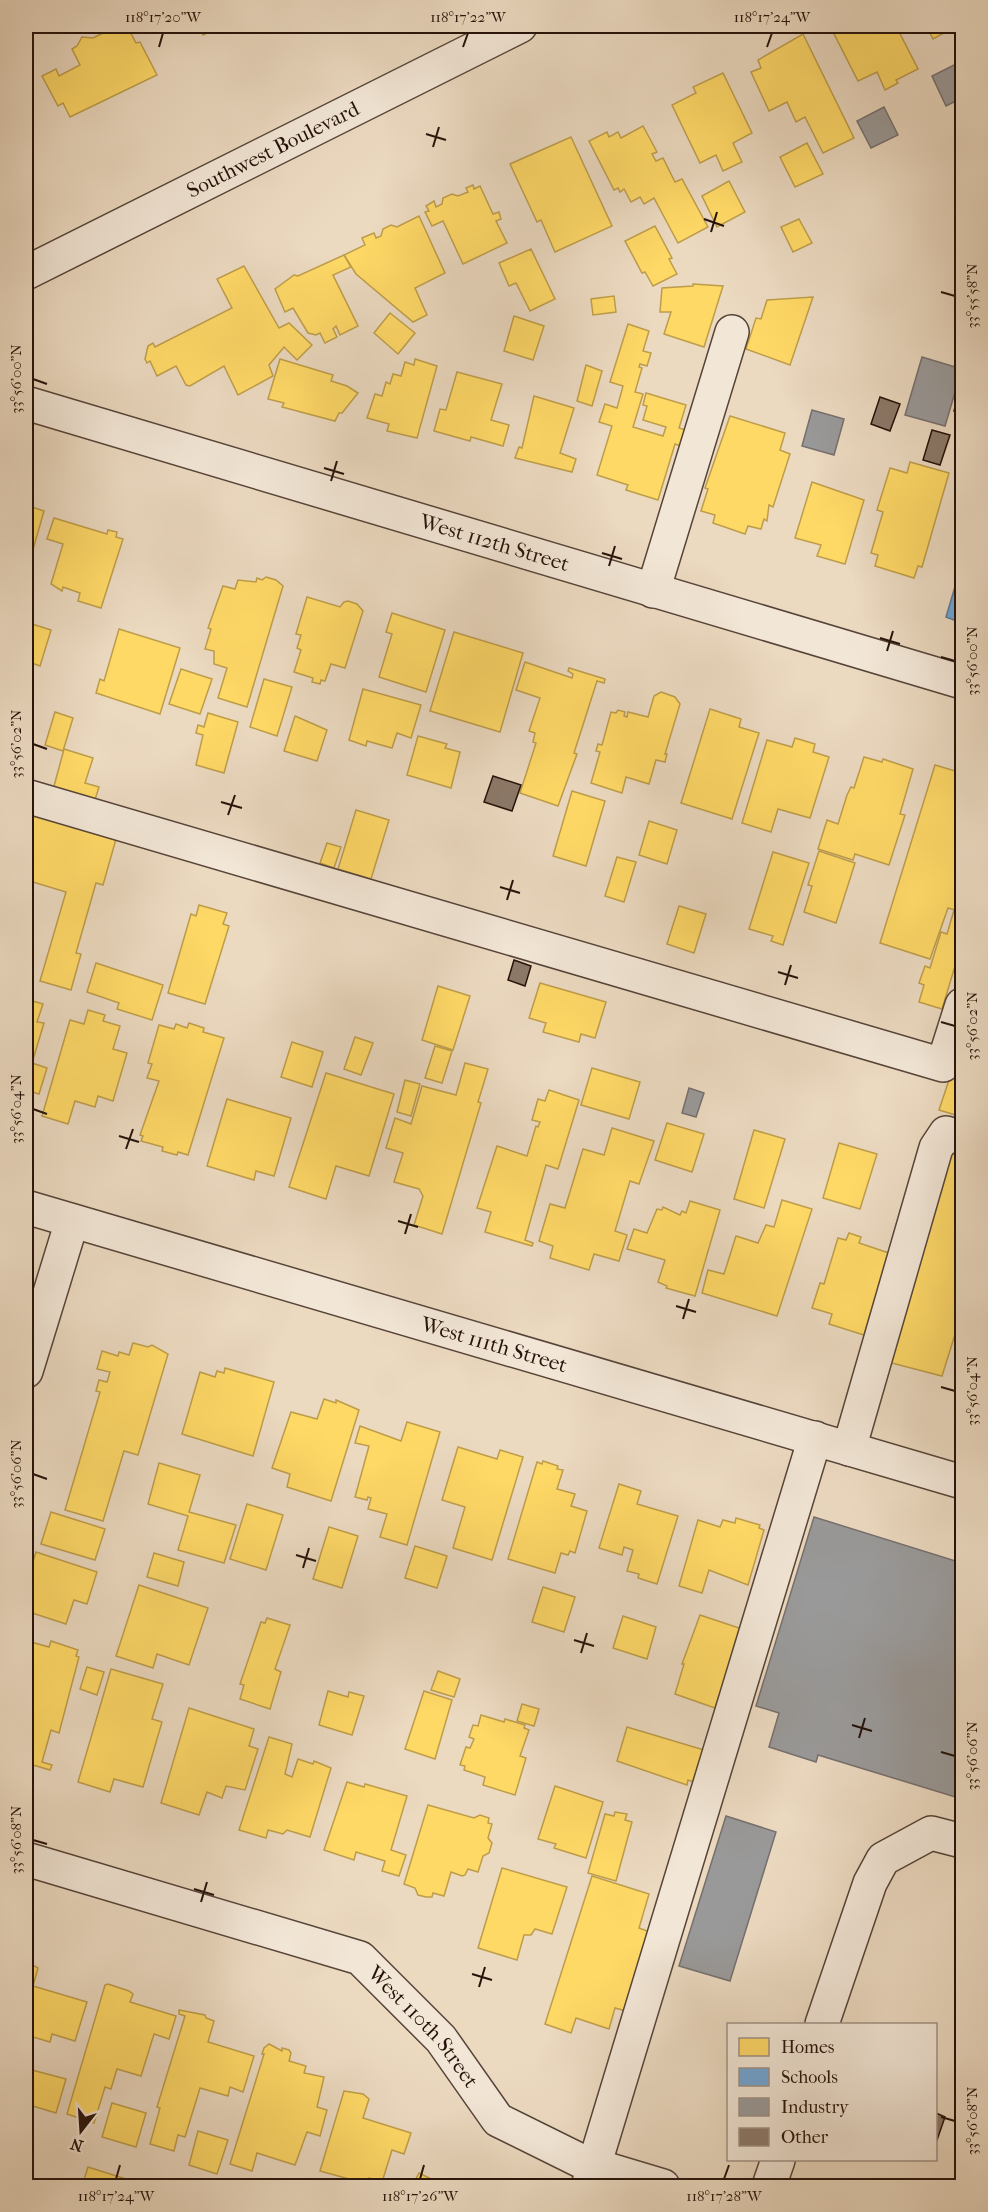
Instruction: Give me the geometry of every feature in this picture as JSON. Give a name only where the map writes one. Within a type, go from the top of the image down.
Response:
[{"type":"street","name":"Southwest Boulevard","points":[[26,273],[520,26]]},
{"type":"street","points":[[653,591],[732,332]]},
{"type":"street","name":"West 112th Street","points":[[26,403],[963,682]]},
{"type":"street","points":[[26,796],[943,1065],[963,1005]]},
{"type":"street","points":[[849,1449],[936,1148],[946,1133],[963,1138]]},
{"type":"street","name":"West 111th Street","points":[[26,1207],[963,1482]]},
{"type":"street","points":[[26,1371],[72,1221]]},
{"type":"street","points":[[592,2176],[815,1438]]},
{"type":"street","points":[[823,2023],[870,1883],[883,1859],[932,1833],[963,1840]]},
{"type":"street","name":"West 110th Street","points":[[26,1858],[360,1958],[441,2039],[498,2120],[592,2176],[663,2187]]},
{"type":"street","points":[[769,2187],[778,2161]]},
{"type":"building: Homes","points":[[117,26],[127,26],[136,43],[140,42],[157,75],[70,117],[63,103],[58,106],[42,76],[56,69],[59,76],[80,65],[72,49],[77,46],[82,37],[93,38]]},
{"type":"building: Homes","points":[[198,26],[222,26],[203,35]]},
{"type":"building: Homes","points":[[222,26],[239,26],[225,32]]},
{"type":"building: Homes","points":[[830,26],[896,26],[918,69],[896,80],[898,83],[885,90],[877,72],[858,81]]},
{"type":"building: Homes","points":[[962,26],[962,42],[953,28],[933,39],[927,27]]},
{"type":"building: Homes","points":[[803,34],[854,138],[823,153],[805,117],[796,122],[787,102],[769,111],[751,72],[761,68],[758,60]]},
{"type":"building: Homes","points":[[723,73],[752,133],[733,143],[742,162],[723,171],[716,155],[700,163],[672,105],[696,93],[693,87]]},
{"type":"building: Homes","points":[[26,113],[31,136],[26,137]]},
{"type":"building: Homes","points":[[643,126],[657,152],[652,154],[656,161],[663,158],[675,182],[682,179],[708,227],[678,243],[654,198],[644,204],[640,197],[631,202],[624,189],[620,192],[618,188],[614,190],[589,141],[607,132],[609,137],[618,132],[621,138]]},
{"type":"building: Homes","points":[[571,137],[612,226],[555,252],[541,220],[537,222],[510,164]]},
{"type":"building: Homes","points":[[807,143],[823,174],[795,187],[780,157]]},
{"type":"building: Homes","points":[[729,181],[745,212],[717,227],[702,196]]},
{"type":"building: Homes","points":[[473,185],[474,189],[480,186],[493,214],[499,212],[501,219],[496,221],[507,243],[463,264],[443,221],[432,226],[425,212],[429,211],[426,206],[434,201],[436,207],[442,204],[443,198],[468,192],[466,188]]},
{"type":"building: Homes","points":[[419,216],[445,273],[415,288],[427,315],[413,322],[356,274],[344,255],[365,245],[362,238],[374,233],[376,238],[381,236],[383,229],[391,225],[397,227]]},
{"type":"building: Homes","points":[[799,219],[812,243],[793,252],[781,227]]},
{"type":"building: Homes","points":[[655,226],[672,258],[669,259],[677,274],[653,286],[645,272],[642,273],[625,241]]},
{"type":"building: Homes","points":[[531,249],[555,299],[530,311],[516,283],[509,286],[499,263]]},
{"type":"building: Homes","points":[[344,255],[351,267],[333,275],[358,326],[340,335],[336,326],[333,329],[337,337],[325,343],[320,333],[316,335],[308,333],[293,308],[285,312],[275,289],[294,275],[298,276]]},
{"type":"building: Homes","points":[[244,266],[279,328],[289,323],[312,345],[297,360],[284,347],[269,365],[273,376],[238,395],[224,366],[190,386],[186,385],[176,366],[157,376],[150,361],[147,363],[145,359],[148,346],[153,343],[155,347],[232,308],[217,279]]},
{"type":"building: Homes","points":[[693,284],[723,286],[704,347],[664,334],[671,312],[660,312],[662,288],[693,286]]},
{"type":"building: Homes","points":[[614,296],[616,312],[593,315],[591,299]]},
{"type":"building: Homes","points":[[813,297],[790,365],[746,349],[756,318],[761,319],[767,300]]},
{"type":"building: Homes","points":[[390,313],[415,333],[398,354],[374,333]]},
{"type":"building: Homes","points":[[514,316],[544,326],[533,360],[504,351]]},
{"type":"building: Homes","points":[[628,324],[649,331],[643,351],[651,353],[647,366],[640,364],[639,367],[642,368],[635,392],[643,394],[633,427],[663,436],[666,427],[643,420],[647,406],[643,405],[646,393],[686,405],[679,428],[689,431],[684,447],[675,444],[658,500],[626,490],[628,485],[597,475],[612,426],[599,422],[605,404],[617,408],[623,386],[610,382]]},
{"type":"building: Homes","points":[[280,359],[333,375],[331,381],[347,386],[358,393],[342,413],[339,413],[335,421],[282,407],[284,403],[268,399]]},
{"type":"building: Homes","points":[[415,359],[437,366],[417,438],[387,431],[389,424],[367,418],[375,394],[382,396],[386,382],[390,384],[393,374],[401,376],[405,362],[414,365]]},
{"type":"building: Homes","points":[[586,365],[602,371],[592,406],[577,401]]},
{"type":"building: Homes","points":[[457,372],[502,384],[491,420],[509,425],[503,446],[471,437],[470,441],[434,431],[440,409],[446,410]]},
{"type":"building: Homes","points":[[534,396],[574,408],[560,453],[576,459],[572,472],[515,458],[519,447],[522,448]]},
{"type":"building: Homes","points":[[730,416],[785,433],[780,450],[790,454],[773,507],[769,505],[767,521],[764,519],[761,529],[748,526],[745,534],[713,523],[715,515],[701,511],[708,489],[705,488]]},
{"type":"building: Homes","points":[[910,462],[949,473],[922,567],[918,566],[914,578],[875,566],[878,555],[871,553],[883,512],[877,510],[890,468],[907,473]]},
{"type":"building: Homes","points":[[812,482],[864,500],[845,564],[817,556],[821,545],[795,538]]},
{"type":"building: Homes","points":[[26,505],[44,511],[26,574]]},
{"type":"building: Homes","points":[[54,518],[107,534],[108,530],[117,532],[116,537],[123,539],[101,608],[78,601],[80,593],[63,587],[62,591],[51,584],[63,544],[47,539]]},
{"type":"building: Homes","points":[[266,577],[276,580],[283,586],[247,707],[218,698],[227,668],[214,664],[214,651],[205,649],[211,629],[208,628],[223,586],[235,589],[238,580],[256,582],[257,578],[262,580]]},
{"type":"building: Homes","points":[[307,597],[340,607],[348,601],[357,604],[363,611],[345,668],[331,664],[325,681],[321,680],[320,684],[312,682],[313,678],[294,672],[301,650],[297,648],[301,635],[296,634]]},
{"type":"building: Homes","points":[[392,613],[445,630],[426,692],[379,677],[392,634],[386,632]]},
{"type":"building: Homes","points":[[26,622],[51,630],[40,666],[26,661]]},
{"type":"building: Homes","points":[[119,629],[180,648],[160,714],[96,693],[100,679],[104,681]]},
{"type":"building: Homes","points":[[454,632],[523,653],[500,732],[430,711]]},
{"type":"building: Homes","points":[[525,662],[572,678],[573,674],[568,671],[569,668],[605,679],[604,683],[597,681],[574,753],[577,754],[558,806],[520,793],[536,743],[533,742],[535,733],[529,731],[540,698],[516,690]]},
{"type":"building: Homes","points":[[181,669],[212,679],[200,714],[169,704]]},
{"type":"building: Homes","points":[[264,679],[292,687],[277,736],[250,727]]},
{"type":"building: Homes","points":[[363,689],[421,705],[411,738],[397,733],[392,748],[367,741],[366,746],[349,740]]},
{"type":"building: Homes","points":[[661,692],[675,697],[680,704],[665,754],[667,754],[665,762],[656,760],[649,784],[626,777],[622,793],[591,783],[600,752],[596,751],[598,744],[602,745],[611,712],[616,713],[618,710],[625,712],[624,716],[627,717],[628,712],[648,717],[654,696]]},
{"type":"building: Homes","points":[[710,709],[741,719],[739,727],[759,733],[732,819],[681,803]]},
{"type":"building: Homes","points":[[55,712],[73,718],[63,751],[45,745]]},
{"type":"building: Homes","points":[[208,713],[238,722],[224,773],[196,765],[203,735],[196,733],[198,725],[204,727]]},
{"type":"building: Homes","points":[[295,716],[327,730],[317,761],[284,751]]},
{"type":"building: Homes","points":[[418,736],[447,744],[445,748],[460,752],[451,788],[407,775]]},
{"type":"building: Homes","points":[[795,738],[815,744],[813,752],[829,757],[810,818],[778,809],[771,832],[742,823],[767,740],[792,747]]},
{"type":"building: Homes","points":[[64,749],[93,758],[85,783],[99,787],[94,803],[53,790]]},
{"type":"building: Homes","points":[[864,757],[882,762],[883,759],[913,769],[900,814],[905,815],[889,865],[855,854],[853,860],[818,849],[827,820],[838,824],[847,795],[851,787],[854,788]]},
{"type":"building: Homes","points":[[935,765],[962,773],[962,912],[948,908],[930,959],[880,943]]},
{"type":"building: Homes","points":[[572,791],[605,801],[586,866],[553,856]]},
{"type":"building: Homes","points":[[356,810],[389,820],[371,879],[338,869]]},
{"type":"building: Homes","points":[[26,813],[116,839],[103,885],[96,883],[76,953],[81,954],[71,990],[40,981],[66,892],[26,880]]},
{"type":"building: Homes","points":[[649,821],[677,830],[667,864],[639,855]]},
{"type":"building: Homes","points":[[327,843],[341,847],[334,868],[320,863]]},
{"type":"building: Homes","points":[[819,851],[855,863],[836,923],[804,912],[812,886],[808,885]]},
{"type":"building: Homes","points":[[773,852],[809,863],[783,945],[771,941],[773,936],[749,929]]},
{"type":"building: Homes","points":[[617,857],[636,862],[624,902],[605,896]]},
{"type":"building: Homes","points":[[199,905],[227,913],[223,924],[229,926],[205,1004],[168,993],[191,914],[196,916]]},
{"type":"building: Homes","points":[[679,906],[706,914],[694,953],[667,944]]},
{"type":"building: Homes","points":[[954,910],[962,912],[962,943],[942,1009],[919,1002],[924,985],[919,983],[925,966],[930,968],[941,932],[947,934]]},
{"type":"building: Homes","points":[[96,963],[163,985],[152,1020],[117,1009],[119,1003],[87,992]]},
{"type":"building: Homes","points":[[540,983],[606,1002],[595,1038],[581,1034],[579,1042],[543,1032],[546,1023],[529,1018]]},
{"type":"building: Homes","points":[[438,986],[470,996],[453,1050],[422,1040]]},
{"type":"building: Homes","points":[[26,999],[43,1004],[37,1022],[44,1023],[32,1063],[47,1068],[39,1094],[26,1090]]},
{"type":"building: Homes","points":[[88,1010],[105,1015],[103,1021],[120,1026],[113,1049],[127,1053],[113,1101],[98,1096],[95,1107],[75,1101],[68,1124],[42,1116],[70,1020],[84,1024]]},
{"type":"building: Homes","points":[[189,1023],[204,1028],[203,1032],[224,1038],[188,1155],[178,1152],[177,1155],[162,1151],[163,1147],[141,1141],[143,1136],[140,1135],[159,1081],[147,1078],[152,1064],[148,1063],[159,1025],[174,1029],[176,1024],[187,1028]]},
{"type":"building: Homes","points":[[355,1037],[373,1043],[361,1075],[344,1069]]},
{"type":"building: Homes","points":[[292,1042],[323,1052],[312,1087],[281,1077]]},
{"type":"building: Homes","points":[[435,1046],[452,1051],[442,1083],[425,1078]]},
{"type":"building: Homes","points":[[465,1063],[488,1069],[478,1102],[481,1103],[442,1234],[414,1225],[423,1196],[419,1189],[394,1182],[403,1153],[386,1148],[395,1118],[411,1124],[422,1086],[456,1095]]},
{"type":"building: Homes","points":[[592,1068],[640,1082],[629,1119],[581,1105]]},
{"type":"building: Homes","points":[[326,1073],[394,1094],[369,1176],[336,1166],[326,1199],[289,1187]]},
{"type":"building: Homes","points":[[951,1074],[962,1078],[962,1117],[939,1110]]},
{"type":"building: Homes","points":[[405,1080],[420,1084],[411,1116],[397,1112]]},
{"type":"building: Homes","points":[[549,1090],[579,1100],[558,1169],[546,1165],[525,1240],[533,1243],[532,1246],[485,1232],[491,1212],[477,1208],[497,1146],[527,1156],[536,1126],[538,1127],[540,1122],[532,1120],[538,1099],[545,1101]]},
{"type":"building: Homes","points":[[227,1099],[291,1118],[274,1176],[256,1171],[254,1180],[207,1166]]},
{"type":"building: Homes","points":[[667,1123],[704,1134],[692,1172],[655,1160]]},
{"type":"building: Homes","points":[[612,1128],[654,1141],[639,1184],[630,1181],[615,1231],[627,1235],[619,1261],[594,1254],[589,1270],[550,1258],[553,1246],[539,1241],[550,1204],[565,1208],[583,1149],[604,1155]]},
{"type":"building: Homes","points":[[754,1130],[785,1139],[764,1208],[734,1199]]},
{"type":"building: Homes","points":[[839,1143],[877,1154],[860,1209],[823,1198]]},
{"type":"building: Homes","points":[[944,1151],[962,1156],[962,1312],[942,1376],[880,1360]]},
{"type":"building: Homes","points":[[782,1200],[812,1209],[777,1316],[702,1293],[708,1270],[724,1274],[736,1236],[758,1243],[766,1225],[774,1227]]},
{"type":"building: Homes","points":[[690,1201],[720,1210],[695,1296],[666,1288],[667,1286],[658,1282],[665,1260],[627,1249],[634,1229],[647,1233],[657,1209],[662,1210],[663,1207],[680,1215],[682,1211],[686,1213]]},
{"type":"building: Homes","points":[[849,1233],[861,1237],[859,1243],[889,1253],[864,1335],[829,1324],[832,1314],[812,1308],[820,1283],[824,1284],[838,1238],[846,1240]]},
{"type":"building: Homes","points":[[133,1343],[148,1347],[152,1345],[168,1354],[138,1455],[124,1451],[103,1521],[65,1510],[100,1392],[96,1391],[99,1380],[107,1382],[110,1372],[97,1369],[102,1351],[118,1356],[119,1352],[129,1355]]},
{"type":"building: Homes","points":[[225,1368],[274,1382],[253,1456],[182,1434],[200,1372],[215,1377],[217,1371],[224,1373]]},
{"type":"building: Homes","points":[[324,1399],[336,1403],[336,1400],[359,1410],[331,1501],[287,1487],[290,1474],[272,1468],[291,1412],[317,1419]]},
{"type":"building: Homes","points":[[407,1422],[440,1432],[407,1545],[380,1537],[387,1514],[368,1509],[371,1498],[368,1497],[367,1500],[355,1497],[369,1446],[355,1443],[360,1426],[401,1441]]},
{"type":"building: Homes","points":[[458,1447],[497,1459],[500,1450],[523,1457],[492,1560],[453,1548],[465,1507],[442,1500]]},
{"type":"building: Homes","points":[[543,1461],[563,1470],[557,1489],[575,1494],[571,1506],[587,1511],[575,1553],[570,1551],[568,1555],[561,1553],[555,1573],[508,1559],[537,1462],[542,1464]]},
{"type":"building: Homes","points":[[159,1463],[200,1475],[189,1512],[236,1525],[224,1563],[178,1550],[188,1516],[148,1504]]},
{"type":"building: Homes","points":[[619,1484],[641,1491],[637,1504],[678,1516],[657,1584],[638,1578],[639,1574],[627,1571],[633,1550],[624,1547],[622,1555],[599,1548]]},
{"type":"building: Homes","points":[[247,1504],[283,1515],[266,1570],[230,1559]]},
{"type":"building: Homes","points":[[51,1512],[105,1529],[95,1560],[41,1544]]},
{"type":"building: Homes","points":[[736,1518],[760,1525],[759,1528],[764,1530],[748,1585],[709,1570],[702,1593],[679,1586],[698,1520],[720,1527],[723,1520],[735,1523]]},
{"type":"building: Homes","points":[[329,1527],[358,1536],[342,1588],[313,1579]]},
{"type":"building: Homes","points":[[415,1546],[447,1556],[437,1588],[405,1578]]},
{"type":"building: Homes","points":[[36,1552],[97,1572],[87,1604],[74,1600],[66,1624],[26,1611],[28,1586],[26,1584]]},
{"type":"building: Homes","points":[[154,1553],[184,1562],[178,1586],[147,1577]]},
{"type":"building: Homes","points":[[139,1585],[208,1608],[189,1665],[157,1654],[153,1668],[116,1656]]},
{"type":"building: Homes","points":[[543,1587],[575,1597],[564,1632],[532,1622]]},
{"type":"building: Homes","points":[[700,1615],[742,1629],[715,1708],[675,1694],[684,1664],[682,1664]]},
{"type":"building: Homes","points":[[623,1616],[656,1627],[647,1659],[613,1648]]},
{"type":"building: Homes","points":[[267,1618],[290,1625],[275,1669],[281,1672],[270,1709],[240,1699],[244,1685],[240,1684],[261,1622],[265,1623]]},
{"type":"building: Homes","points":[[51,1641],[78,1650],[76,1656],[79,1657],[59,1733],[51,1730],[42,1762],[52,1765],[50,1770],[26,1763],[26,1653],[31,1642],[49,1647]]},
{"type":"building: Homes","points":[[87,1667],[104,1672],[97,1695],[80,1689]]},
{"type":"building: Homes","points":[[111,1669],[163,1684],[152,1719],[162,1722],[143,1787],[114,1779],[110,1792],[78,1782]]},
{"type":"building: Homes","points":[[438,1671],[460,1679],[454,1697],[431,1690]]},
{"type":"building: Homes","points":[[328,1691],[348,1697],[349,1692],[364,1696],[352,1735],[319,1725]]},
{"type":"building: Homes","points":[[424,1691],[452,1700],[435,1759],[405,1749]]},
{"type":"building: Homes","points":[[522,1704],[539,1709],[534,1726],[517,1721]]},
{"type":"building: Homes","points":[[189,1708],[254,1729],[249,1746],[258,1749],[245,1790],[226,1786],[222,1798],[207,1792],[199,1815],[161,1803]]},
{"type":"building: Homes","points":[[481,1715],[525,1725],[524,1728],[529,1730],[520,1756],[526,1758],[515,1795],[483,1785],[485,1777],[464,1770],[465,1766],[460,1765],[466,1747],[470,1748],[474,1739],[469,1737],[473,1725],[478,1726]]},
{"type":"building: Homes","points":[[627,1727],[704,1750],[694,1782],[688,1780],[687,1785],[617,1761]]},
{"type":"building: Homes","points":[[269,1737],[292,1744],[285,1774],[292,1777],[298,1759],[313,1764],[314,1761],[331,1768],[310,1837],[287,1830],[283,1834],[268,1830],[266,1838],[239,1830]]},
{"type":"building: Homes","points":[[347,1782],[364,1787],[365,1784],[407,1796],[391,1850],[406,1855],[399,1876],[382,1871],[385,1861],[356,1852],[354,1860],[324,1850]]},
{"type":"building: Homes","points":[[555,1786],[603,1802],[586,1858],[554,1848],[556,1844],[538,1839]]},
{"type":"building: Homes","points":[[428,1805],[474,1818],[480,1815],[489,1818],[488,1823],[492,1824],[488,1838],[492,1843],[489,1853],[483,1856],[478,1872],[468,1869],[462,1876],[451,1872],[444,1896],[433,1893],[432,1897],[418,1895],[415,1888],[404,1884]]},
{"type":"building: Homes","points":[[615,1812],[627,1814],[625,1820],[632,1822],[616,1881],[588,1873],[605,1814],[614,1816]]},
{"type":"building: Homes","points":[[502,1868],[567,1887],[552,1934],[535,1929],[531,1935],[524,1935],[517,1960],[478,1948]]},
{"type":"building: Homes","points":[[592,1876],[649,1894],[639,1928],[650,1932],[626,2011],[615,2008],[609,2029],[576,2018],[571,2033],[545,2024]]},
{"type":"building: Homes","points":[[26,1961],[38,1968],[33,1986],[87,2002],[75,2041],[52,2034],[50,2042],[26,2035]]},
{"type":"building: Homes","points":[[108,1984],[133,1994],[130,2002],[176,2016],[169,2039],[154,2034],[141,2076],[117,2069],[111,2089],[105,2087],[94,2123],[67,2114],[105,1985]]},
{"type":"building: Homes","points":[[179,2010],[205,2015],[206,2018],[214,2021],[208,2042],[254,2056],[243,2092],[230,2087],[228,2096],[200,2088],[185,2137],[178,2135],[174,2151],[150,2144],[160,2108],[157,2107],[185,2016],[179,2014]]},
{"type":"building: Homes","points":[[269,2044],[282,2051],[282,2048],[289,2050],[291,2053],[289,2061],[306,2066],[304,2073],[324,2077],[317,2107],[327,2110],[320,2136],[307,2132],[295,2165],[257,2153],[252,2171],[230,2164],[264,2054],[262,2054],[264,2048]]},
{"type":"building: Homes","points":[[32,2070],[66,2079],[56,2113],[26,2104],[26,2091]]},
{"type":"building: Homes","points":[[344,2091],[363,2094],[369,2099],[363,2118],[411,2133],[404,2154],[392,2150],[382,2182],[369,2178],[367,2184],[320,2171]]},
{"type":"building: Homes","points":[[112,2103],[146,2113],[136,2147],[102,2137]]},
{"type":"building: Homes","points":[[198,2131],[228,2140],[217,2174],[189,2165]]},
{"type":"building: Homes","points":[[88,2167],[126,2179],[124,2186],[82,2186]]},
{"type":"building: Homes","points":[[419,2173],[445,2186],[412,2186]]},
{"type":"building: Schools","points":[[962,563],[962,623],[946,617]]},
{"type":"building: Industry","points":[[958,63],[962,72],[962,98],[946,106],[932,76]]},
{"type":"building: Industry","points":[[884,107],[898,135],[871,148],[857,121]]},
{"type":"building: Industry","points":[[922,357],[962,369],[945,426],[905,415]]},
{"type":"building: Industry","points":[[812,410],[844,419],[834,455],[802,446]]},
{"type":"building: Industry","points":[[689,1088],[704,1093],[696,1117],[682,1113]]},
{"type":"building: Industry","points":[[814,1517],[962,1563],[962,1799],[818,1755],[816,1762],[769,1747],[779,1713],[756,1706]]},
{"type":"building: Industry","points":[[726,1816],[776,1832],[730,1981],[679,1966]]},
{"type":"building: Other","points":[[962,381],[962,413],[954,411]]},
{"type":"building: Other","points":[[880,397],[900,404],[890,431],[871,424]]},
{"type":"building: Other","points":[[932,430],[950,435],[940,465],[923,460]]},
{"type":"building: Other","points":[[493,776],[521,785],[512,811],[484,802]]},
{"type":"building: Other","points":[[514,960],[531,966],[525,986],[508,980]]},
{"type":"building: Other","points":[[937,2113],[945,2117],[937,2140]]}]
